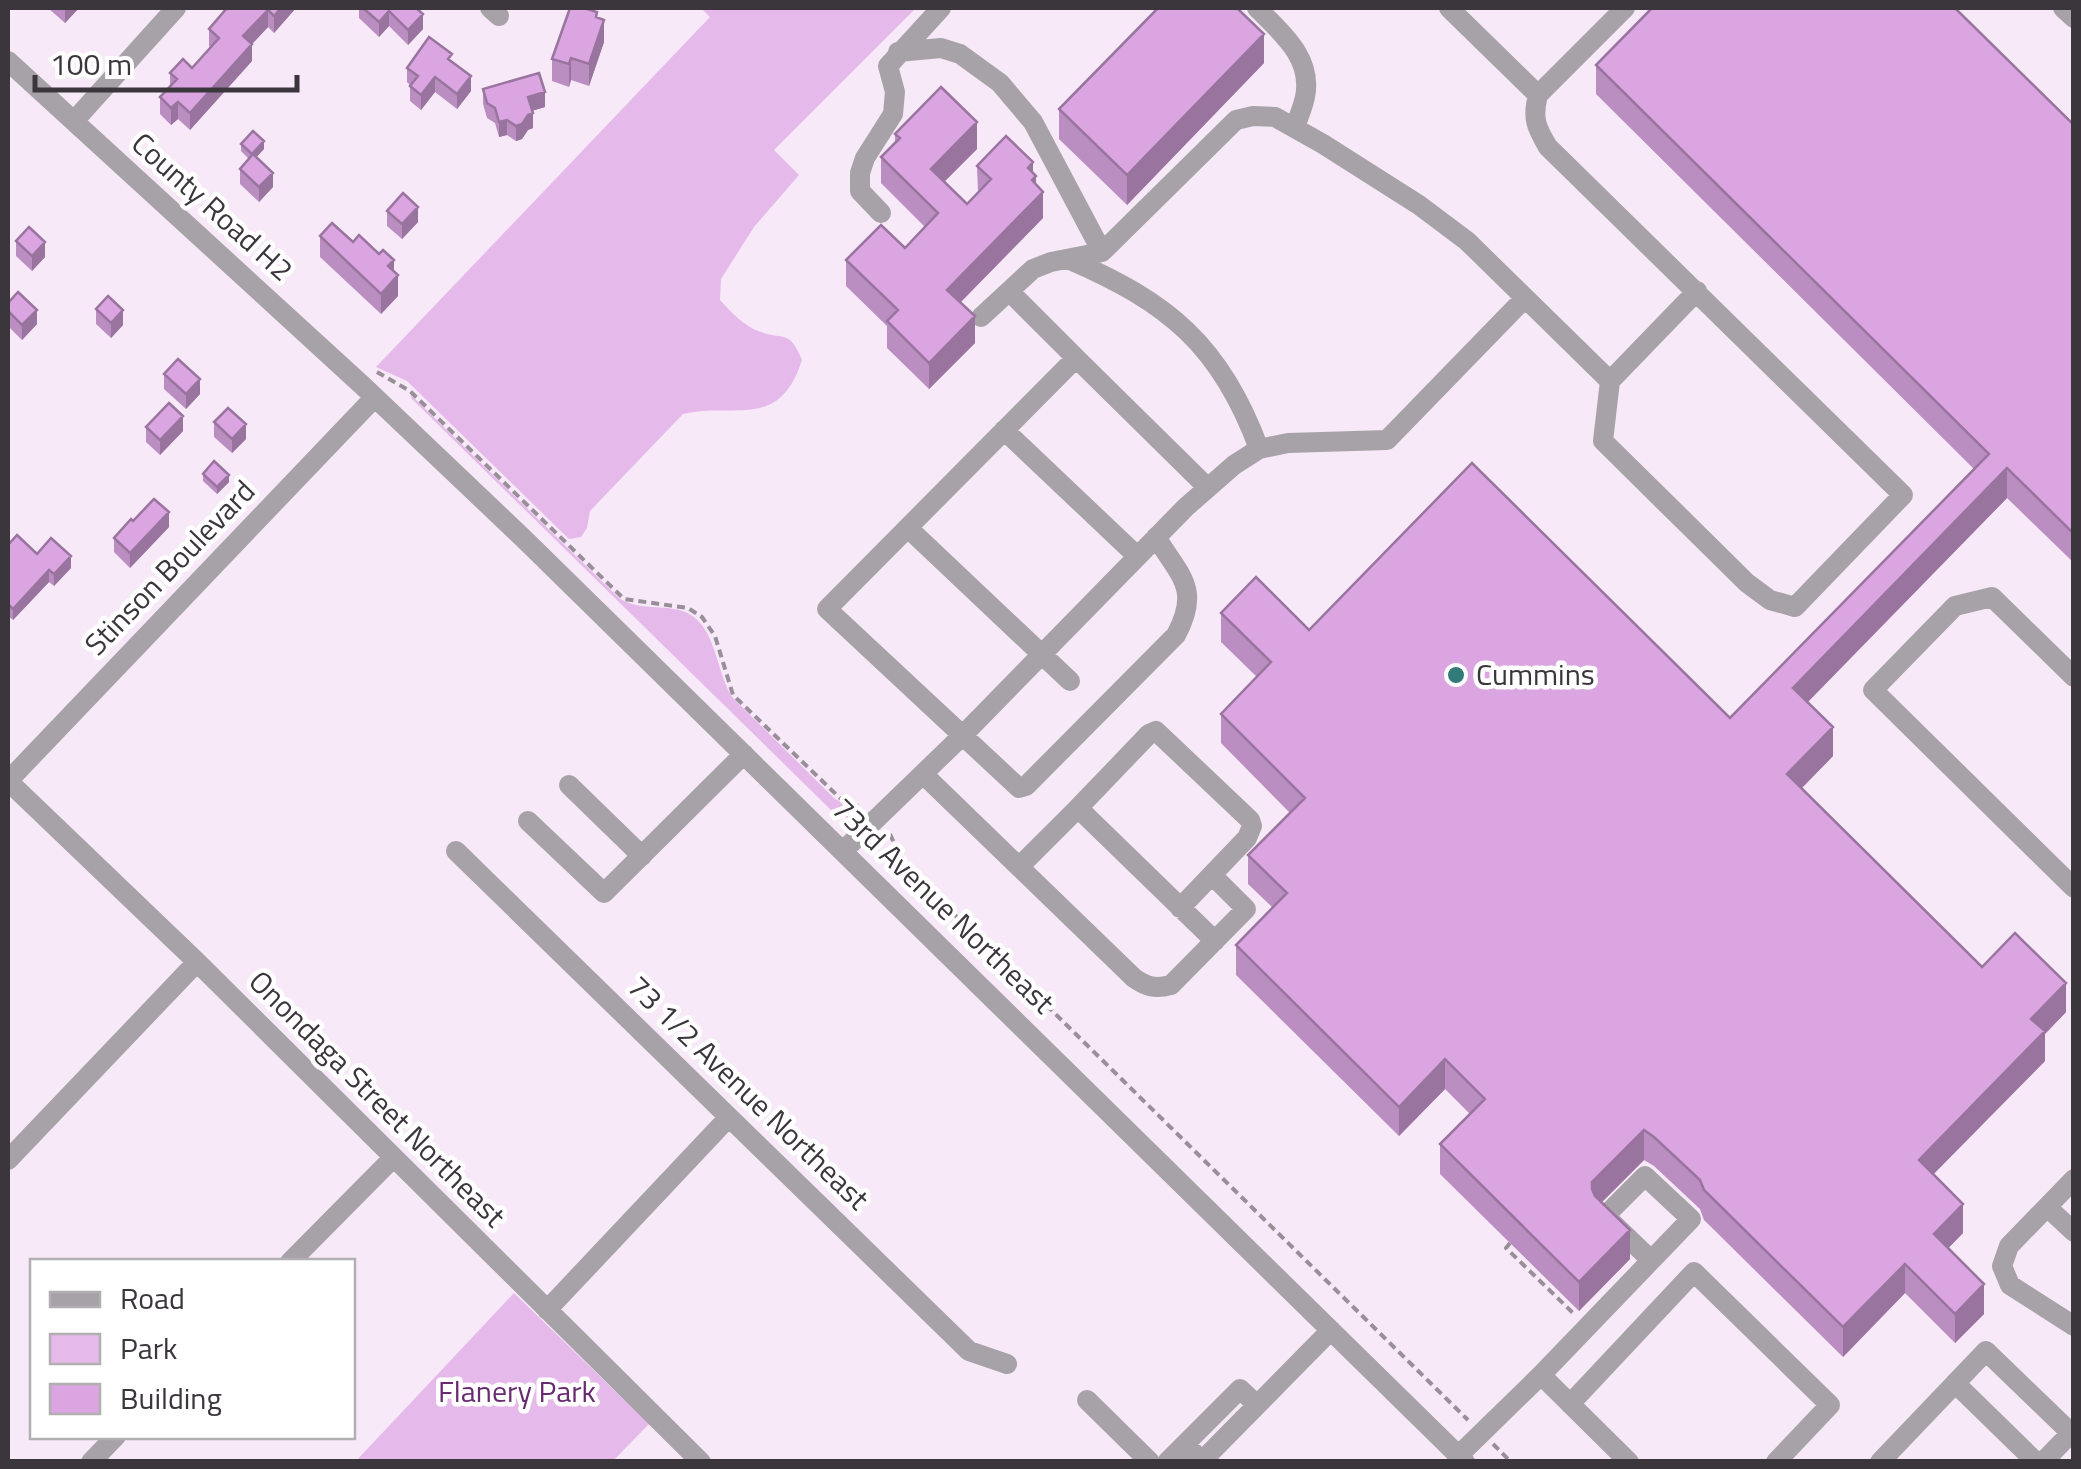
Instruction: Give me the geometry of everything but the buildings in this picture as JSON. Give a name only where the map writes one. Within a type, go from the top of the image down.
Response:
[{"type":"street","points":[[74,121],[176,8]]},
{"type":"street","points":[[882,213],[860,191],[860,173],[893,114],[894,92],[888,66],[941,8]]},
{"type":"street","points":[[1256,8],[1287,38],[1306,72],[1306,95],[1295,128]]},
{"type":"street","points":[[1450,8],[1538,95]]},
{"type":"street","points":[[1625,8],[1538,95],[1534,111],[1548,148],[1697,291],[1903,495],[1795,607],[1770,600],[1747,583],[1603,441],[1610,381],[1697,291]]},
{"type":"street","points":[[2063,8],[2074,18]]},
{"type":"street","points":[[898,52],[941,48],[960,54],[1000,84],[1032,122],[1102,252]]},
{"type":"street","name":"County Road H2","points":[[8,61],[375,397]]},
{"type":"street","points":[[982,318],[1033,270],[1102,252],[1236,120],[1275,117],[1419,205],[1467,241],[1610,381]]},
{"type":"street","points":[[1068,259],[1122,284],[1184,328],[1227,380],[1259,449]]},
{"type":"street","points":[[1009,291],[1208,488]]},
{"type":"street","points":[[844,851],[1234,465],[1259,449],[1288,443],[1387,440],[1525,298]]},
{"type":"street","points":[[1076,358],[828,608],[1019,788],[1026,786],[1176,635],[1189,602],[1185,584],[1156,538]]},
{"type":"street","name":"73rd Avenue Northeast","points":[[375,397],[1462,1458]]},
{"type":"street","name":"Stinson Boulevard","points":[[8,781],[375,397]]},
{"type":"street","points":[[1004,430],[1138,556]]},
{"type":"street","points":[[908,528],[1070,681]]},
{"type":"street","points":[[2074,678],[1992,597],[1955,606],[1873,690],[2074,888]]},
{"type":"street","points":[[1019,867],[1156,731],[1252,826],[1248,838],[1180,908]]},
{"type":"street","points":[[528,821],[604,894],[744,754]]},
{"type":"street","points":[[923,774],[1145,986],[1171,985],[1246,909],[1212,875]]},
{"type":"street","name":"Onondaga Street Northeast","points":[[8,781],[197,962],[701,1462]]},
{"type":"street","points":[[568,785],[642,856]]},
{"type":"street","points":[[1078,808],[1214,941]]},
{"type":"street","name":"73 1/2 Avenue Northeast","points":[[456,851],[969,1351],[1007,1364]]},
{"type":"street","points":[[8,1160],[197,962]]},
{"type":"street","points":[[546,1310],[729,1117]]},
{"type":"street","points":[[293,1259],[393,1158]]},
{"type":"street","points":[[1462,1458],[1587,1326],[1651,1260],[1690,1219],[1645,1176],[1605,1216],[1651,1260]]},
{"type":"street","points":[[2074,1179],[2009,1246],[2002,1266],[2010,1285],[2074,1326]]},
{"type":"street","points":[[2047,1206],[2074,1232]]},
{"type":"street","points":[[1570,1404],[1694,1272],[1830,1405],[1776,1462]]},
{"type":"street","points":[[1185,1444],[1202,1461],[1331,1330]]},
{"type":"street","points":[[1880,1462],[1955,1383],[1986,1351],[2071,1433],[2039,1462],[1955,1383]]},
{"type":"street","points":[[1541,1375],[1629,1462]]},
{"type":"street","points":[[1167,1462],[1240,1389],[1257,1405]]},
{"type":"street","points":[[1087,1400],[1150,1462]]},
{"type":"street","points":[[91,1462],[113,1439]]},
{"type":"path","points":[[1510,1243],[1506,1248],[1587,1326]]},
{"type":"green space","points":[[701,8],[916,8],[774,150],[799,175],[754,227],[721,279],[720,300],[737,318],[758,331],[785,337],[793,343],[802,360],[792,382],[781,397],[768,405],[683,414],[590,511],[581,537],[569,539],[407,381],[376,367],[710,17]]},
{"type":"green space","points":[[410,394],[619,598],[639,606],[674,609],[699,622],[707,632],[733,698],[835,799],[866,815],[853,820],[834,813]]},
{"type":"green space","name":"Flanery Park","points":[[514,1293],[649,1424],[613,1461],[355,1462]]},
{"type":"place","name":"Cummins","points":[[1456,675]]}]
